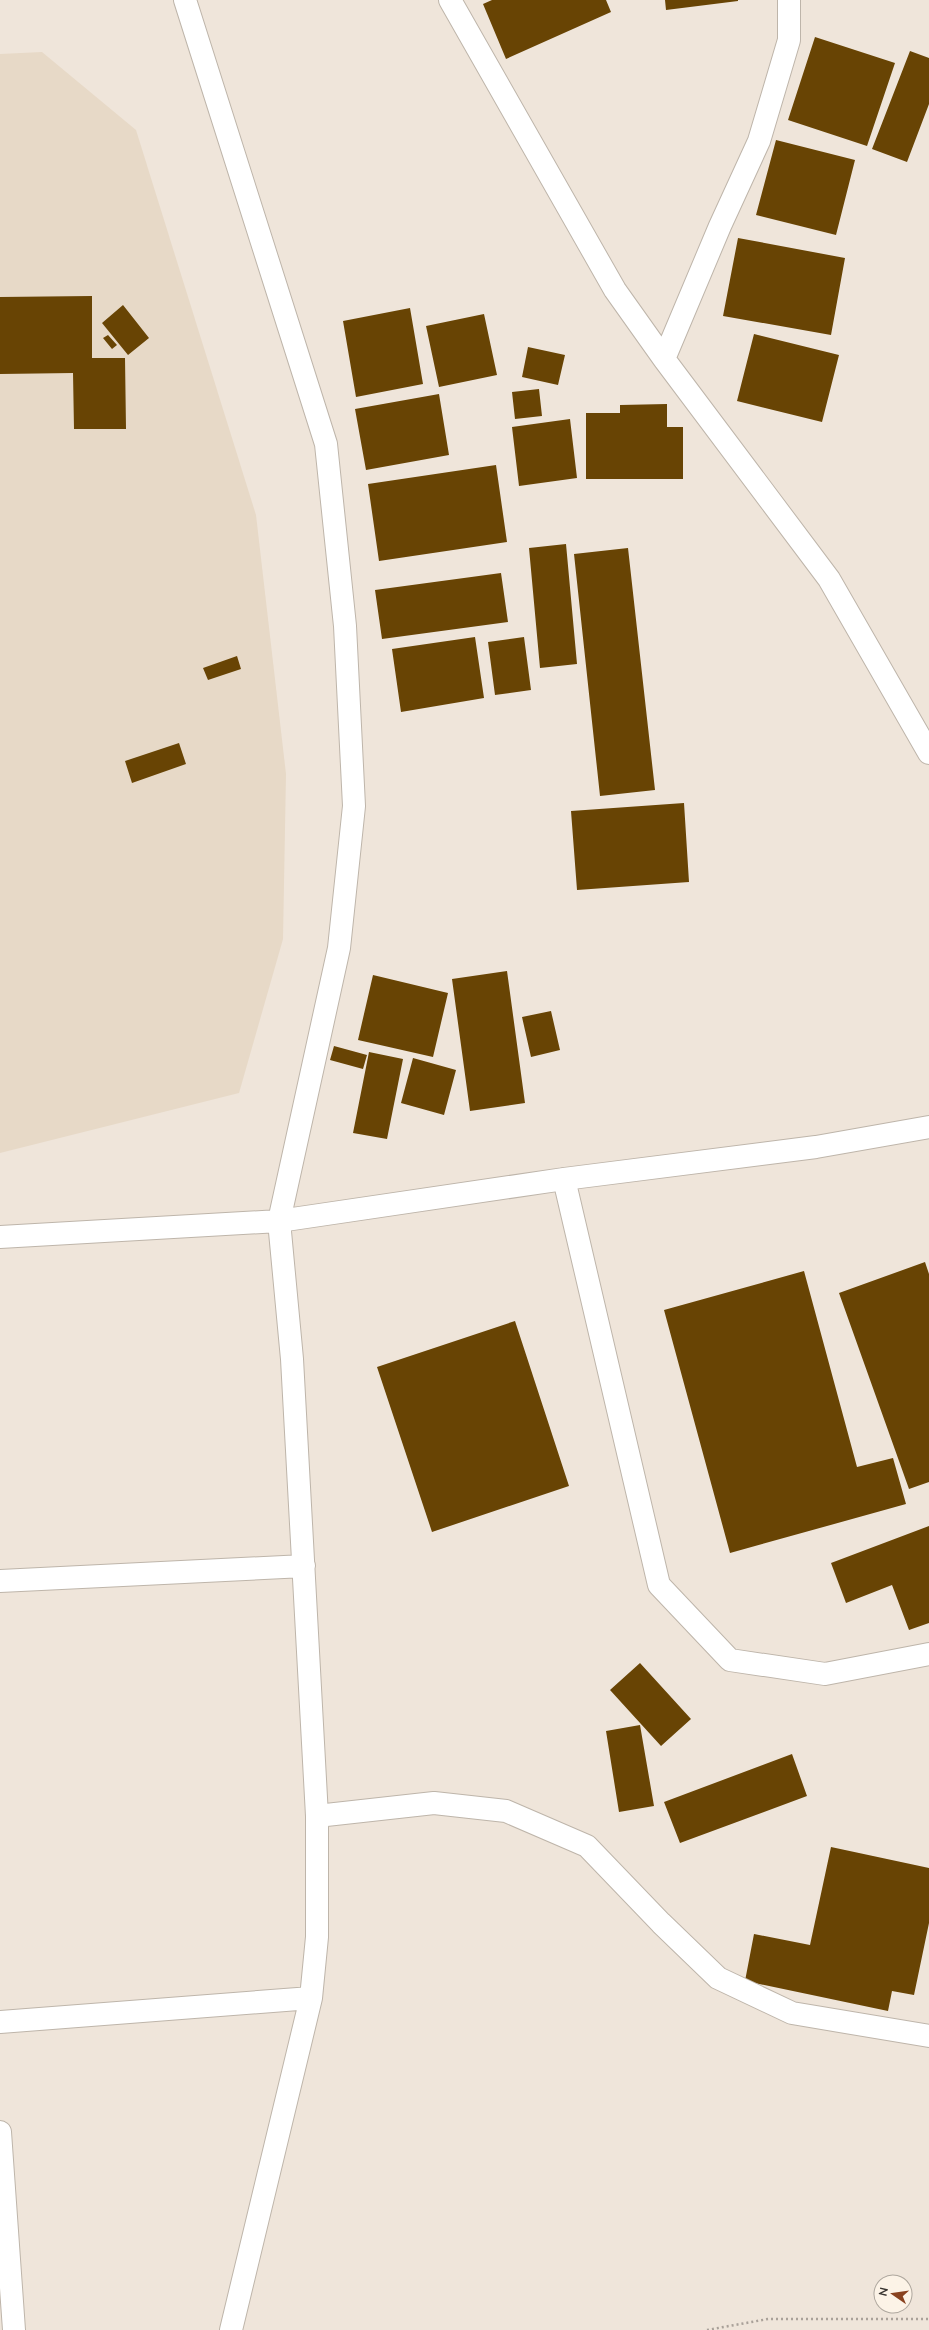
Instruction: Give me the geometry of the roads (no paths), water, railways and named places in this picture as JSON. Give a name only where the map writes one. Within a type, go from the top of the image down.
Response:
[{"type":"street","points":[[185,0],[326,444],[345,626],[354,806],[339,948],[279,1221],[292,1359],[304,1566],[317,1816],[317,1937],[311,1998],[232,2330]]},
{"type":"street","points":[[450,0],[615,290],[664,359],[829,579],[929,753]]},
{"type":"street","points":[[664,359],[720,226],[759,141],[789,40],[789,0]]},
{"type":"street","points":[[0,1237],[279,1221],[564,1179],[816,1146],[929,1127]]},
{"type":"street","points":[[564,1179],[659,1586],[730,1660],[825,1674],[929,1654]]},
{"type":"street","points":[[0,1581],[304,1566]]},
{"type":"street","points":[[317,1816],[434,1803],[506,1811],[587,1846],[660,1923],[718,1978],[792,2013],[929,2036]]},
{"type":"street","points":[[0,2022],[311,1998]]},
{"type":"street","points":[[0,2132],[14,2330]]}]
